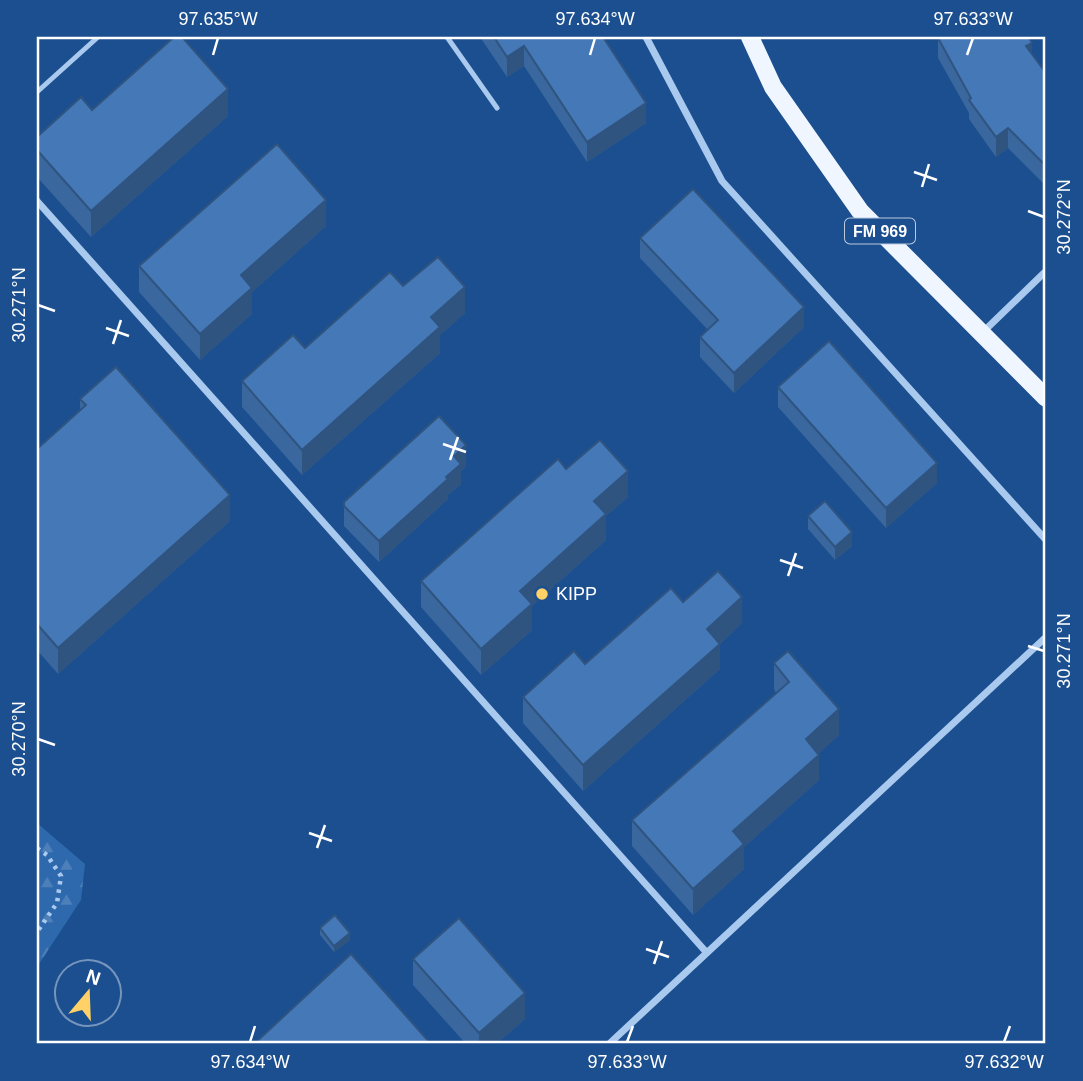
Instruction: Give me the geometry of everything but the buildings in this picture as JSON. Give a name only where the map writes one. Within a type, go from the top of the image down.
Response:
[{"type":"main road","name":"FM 969","points":[[750,37],[773,87],[860,211],[1046,398]]},
{"type":"street","points":[[646,37],[722,181],[1046,540]]},
{"type":"street","points":[[37,201],[707,953]]},
{"type":"street","points":[[982,333],[1046,271]]},
{"type":"street","points":[[609,1044],[1046,637]]},
{"type":"lane","points":[[37,92],[98,37]]},
{"type":"lane","points":[[447,37],[497,108]]},
{"type":"path","points":[[37,848],[47,855],[61,876],[57,903],[37,932]]},
{"type":"green space","points":[[37,823],[85,864],[81,900],[37,967]]},
{"type":"place","name":"KIPP","points":[[542,594]]}]
